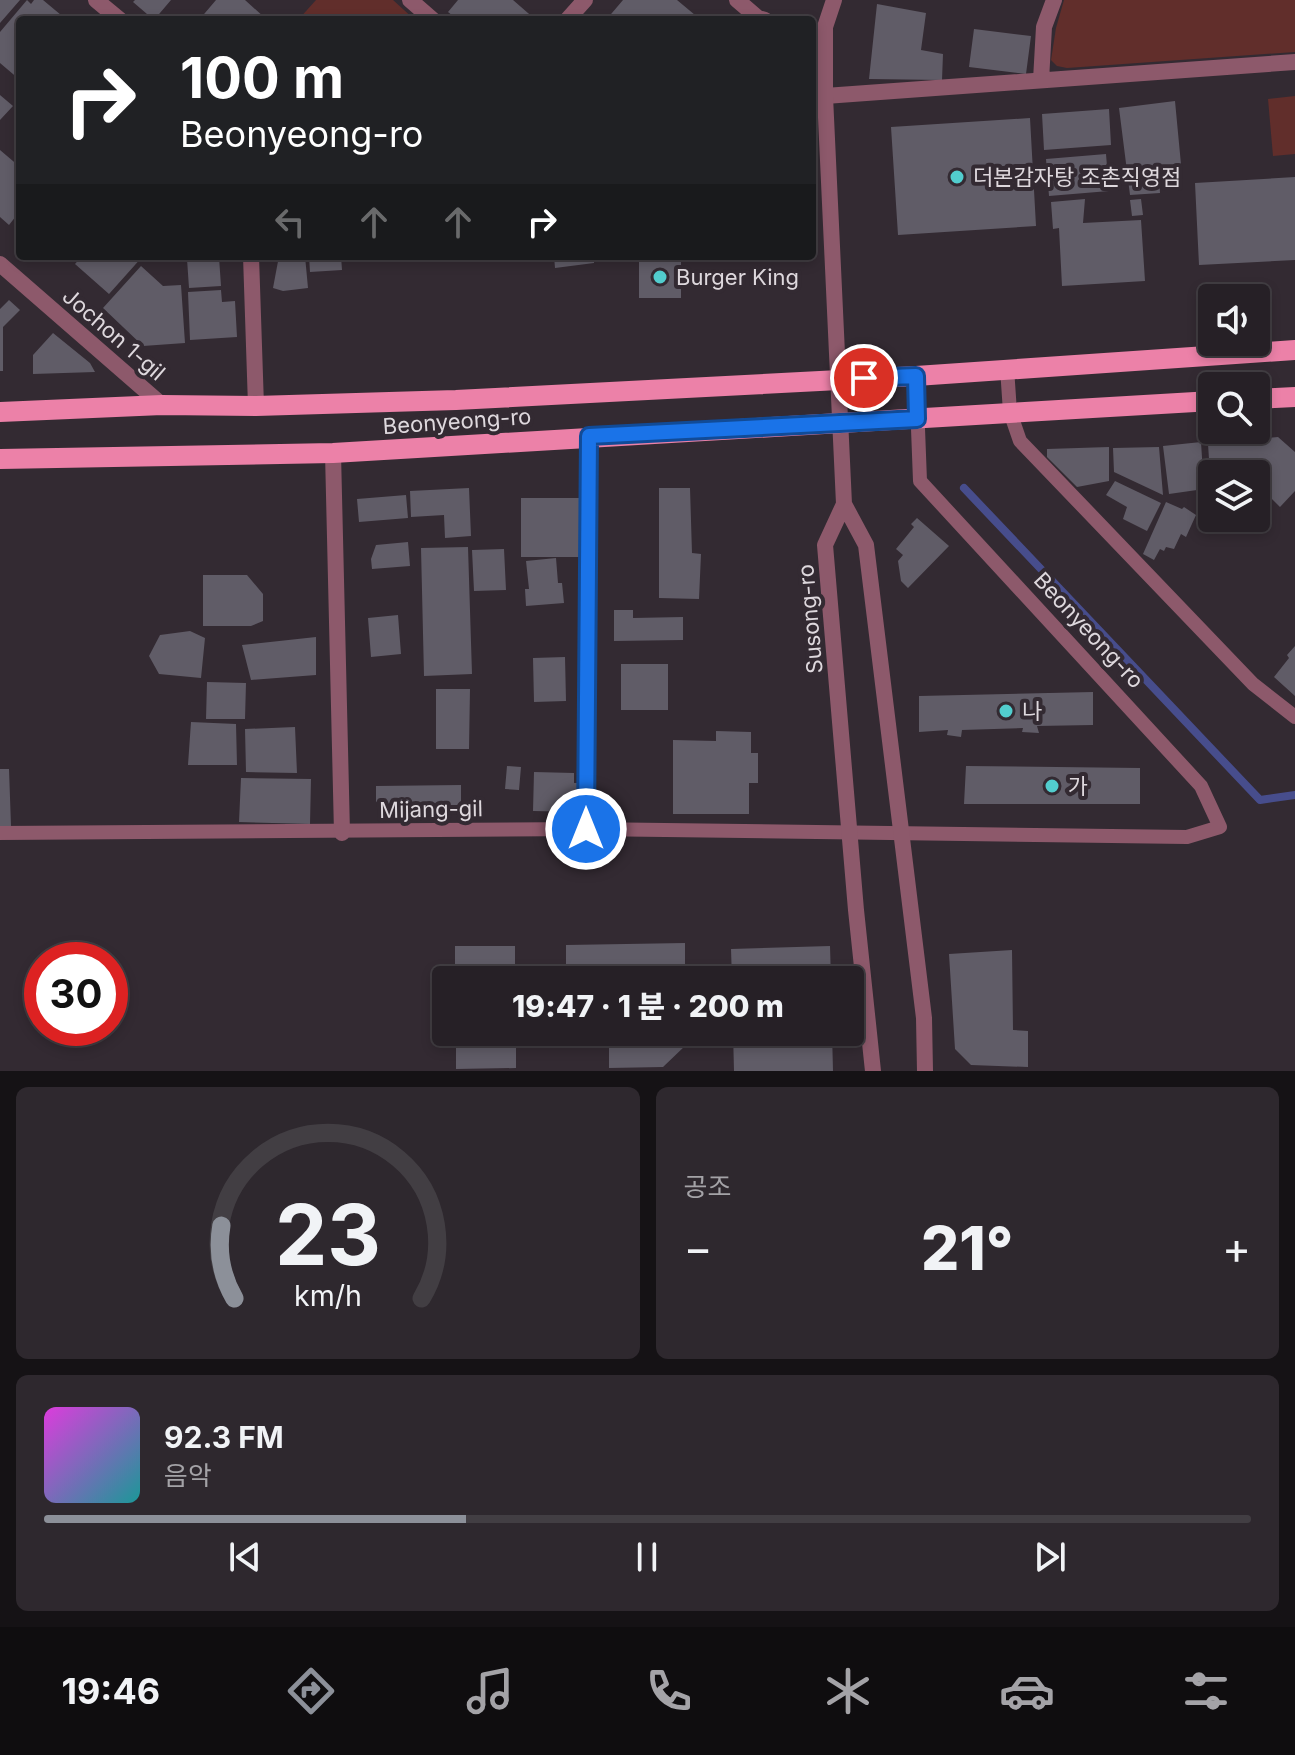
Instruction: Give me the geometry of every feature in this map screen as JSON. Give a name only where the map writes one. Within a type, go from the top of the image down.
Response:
[{"type":"main road","name":"Beonyeong-ro","points":[[0,412],[162,405],[256,406],[456,400],[916,376],[1295,350]]},
{"type":"main road","points":[[1270,399],[1292,400]]},
{"type":"main road","name":"Beonyeong-ro","points":[[0,459],[333,453],[1198,402]]},
{"type":"street","points":[[96,0],[115,16]]},
{"type":"street","points":[[410,0],[428,16]]},
{"type":"street","points":[[571,16],[585,0]]},
{"type":"street","points":[[737,0],[756,16]]},
{"type":"street","points":[[834,0],[825,27],[818,35],[825,96],[844,504],[866,545],[924,1018],[925,1071]]},
{"type":"street","points":[[1041,80],[1044,27],[1054,0]]},
{"type":"street","points":[[825,96],[1295,62]]},
{"type":"street","points":[[251,260],[256,406]]},
{"type":"street","name":"Jochon 1-gil","points":[[0,264],[162,405]]},
{"type":"street","points":[[586,829],[589,436]]},
{"type":"street","points":[[333,453],[342,833]]},
{"type":"street","name":"Susong-ro","points":[[844,504],[825,545],[856,833],[873,1071]]},
{"type":"lane","points":[[1007,368],[1010,412],[1020,441],[1253,684],[1295,717]]},
{"type":"lane","name":"Beonyeong-ro","points":[[901,834],[1187,837],[1220,827],[1201,786],[920,481],[916,376]]},
{"type":"lane","name":"Mijang-gil","points":[[0,833],[586,829],[856,833]]},
{"type":"lane","points":[[856,833],[901,834]]},
{"type":"shaded area","points":[[316,0],[393,0],[411,16],[302,16]]},
{"type":"shaded area","points":[[1064,0],[1295,0],[1295,52],[1067,68],[1057,66],[1051,60]]},
{"type":"shaded area","points":[[1295,96],[1295,154],[1273,156],[1268,99]]},
{"type":"building","points":[[0,0],[20,0],[0,23]]},
{"type":"building","points":[[27,0],[31,4],[34,0],[43,0],[62,16],[16,16],[16,77],[0,63],[0,32]]},
{"type":"building","points":[[171,0],[157,16],[149,16],[133,2]]},
{"type":"building","points":[[216,0],[245,0],[263,16],[202,16]]},
{"type":"building","points":[[458,0],[513,0],[531,16],[453,16],[448,12]]},
{"type":"building","points":[[623,0],[677,0],[696,16],[609,16]]},
{"type":"building","points":[[877,4],[926,13],[921,50],[943,54],[942,80],[869,79]]},
{"type":"building","points":[[974,29],[1031,36],[1026,74],[969,67]]},
{"type":"building","points":[[0,95],[13,106],[0,120]]},
{"type":"building","points":[[1175,101],[1182,175],[1159,177],[1160,193],[1130,195],[1119,108]]},
{"type":"building","points":[[1109,109],[1111,145],[1044,150],[1042,114]]},
{"type":"building","points":[[1030,118],[1036,226],[898,235],[891,127]]},
{"type":"building","points":[[0,150],[16,164],[16,216],[9,225],[0,217]]},
{"type":"building","points":[[1106,154],[1109,191],[1049,196],[1046,159]]},
{"type":"building","points":[[1295,177],[1295,260],[1199,265],[1195,183]]},
{"type":"building","points":[[1085,199],[1083,223],[1141,220],[1145,281],[1062,286],[1059,228],[1053,229],[1051,202]]},
{"type":"building","points":[[1141,199],[1143,215],[1132,216],[1130,200]]},
{"type":"building","points":[[78,260],[139,260],[109,294],[75,264]]},
{"type":"building","points":[[187,260],[219,260],[221,286],[189,288]]},
{"type":"building","points":[[278,260],[305,260],[308,288],[283,291],[273,288]]},
{"type":"building","points":[[309,260],[341,260],[342,270],[310,272]]},
{"type":"building","points":[[554,260],[594,260],[594,263],[555,268]]},
{"type":"building","name":"Burger King","points":[[639,260],[681,260],[681,298],[639,298]]},
{"type":"building","points":[[141,266],[163,286],[181,285],[185,343],[143,346],[103,308]]},
{"type":"building","points":[[221,290],[222,302],[235,301],[237,337],[190,340],[188,292]]},
{"type":"building","points":[[9,300],[20,310],[3,327],[3,371],[0,371],[0,309]]},
{"type":"building","points":[[53,333],[90,363],[95,372],[33,374],[33,355]]},
{"type":"building","points":[[1278,437],[1295,452],[1295,491],[1280,507],[1270,497],[1270,460],[1209,460],[1208,444],[1270,444],[1270,438]]},
{"type":"building","points":[[1201,444],[1198,490],[1169,494],[1163,446]]},
{"type":"building","points":[[1109,447],[1109,481],[1077,487],[1047,457],[1047,449]]},
{"type":"building","points":[[1159,447],[1163,495],[1114,472],[1113,448]]},
{"type":"building","points":[[1115,481],[1161,503],[1147,531],[1123,519],[1127,507],[1106,495]]},
{"type":"building","points":[[469,488],[471,536],[445,538],[444,515],[411,517],[410,491]]},
{"type":"building","points":[[659,488],[690,488],[692,553],[701,554],[699,599],[659,598]]},
{"type":"building","points":[[406,495],[408,518],[359,522],[357,499]]},
{"type":"building","points":[[521,498],[582,498],[582,557],[521,557]]},
{"type":"building","points":[[1166,502],[1182,509],[1184,507],[1196,515],[1186,537],[1181,534],[1174,549],[1160,549],[1154,560],[1143,554]]},
{"type":"building","points":[[917,518],[949,546],[908,588],[901,581],[898,561],[903,555],[896,549],[914,527],[911,524]]},
{"type":"building","points":[[408,542],[410,566],[372,569],[371,559],[376,545]]},
{"type":"building","points":[[468,547],[472,674],[424,676],[421,548]]},
{"type":"building","points":[[504,549],[506,590],[474,591],[472,550]]},
{"type":"building","points":[[556,558],[558,583],[562,583],[564,603],[526,606],[525,589],[529,589],[526,561]]},
{"type":"building","points":[[203,575],[247,575],[263,594],[263,621],[251,626],[203,626]]},
{"type":"building","points":[[614,610],[633,610],[633,618],[683,617],[683,640],[614,641]]},
{"type":"building","points":[[398,615],[401,654],[371,657],[368,618]]},
{"type":"building","points":[[190,631],[205,638],[201,678],[159,674],[149,656],[160,635]]},
{"type":"building","points":[[316,637],[316,675],[251,680],[242,645]]},
{"type":"building","points":[[1295,646],[1295,696],[1274,677]]},
{"type":"building","points":[[565,657],[566,701],[534,702],[533,658]]},
{"type":"building","points":[[621,664],[668,664],[668,710],[621,710]]},
{"type":"building","points":[[207,682],[246,683],[245,719],[206,719]]},
{"type":"building","points":[[436,689],[470,689],[469,749],[436,749]]},
{"type":"building","name":"나","points":[[1093,692],[1093,725],[1037,726],[1039,733],[1022,732],[1023,728],[962,730],[961,737],[947,735],[948,730],[919,732],[919,696]]},
{"type":"building","points":[[191,722],[236,724],[237,765],[188,765]]},
{"type":"building","points":[[295,727],[297,773],[246,772],[245,729]]},
{"type":"building","points":[[716,731],[751,732],[751,753],[758,753],[758,783],[749,783],[749,814],[673,814],[673,740],[716,741]]},
{"type":"building","points":[[507,766],[521,767],[519,790],[505,789]]},
{"type":"building","name":"가","points":[[966,766],[1140,768],[1140,804],[964,804]]},
{"type":"building","points":[[0,769],[9,769],[11,826],[0,826]]},
{"type":"building","points":[[534,772],[574,773],[574,783],[578,783],[578,812],[533,811]]},
{"type":"building","points":[[241,778],[311,779],[310,824],[239,822]]},
{"type":"building","points":[[461,785],[461,812],[385,814],[376,801],[376,786]]},
{"type":"building","points":[[685,943],[685,966],[566,966],[566,945]]},
{"type":"building","points":[[455,946],[515,946],[515,966],[455,966]]},
{"type":"building","points":[[830,946],[831,966],[732,966],[731,949]]},
{"type":"building","points":[[1012,950],[1013,1030],[1028,1031],[1028,1067],[971,1065],[955,1049],[949,954]]},
{"type":"building","points":[[456,1046],[516,1046],[516,1068],[456,1069]]},
{"type":"building","points":[[609,1046],[685,1046],[663,1067],[609,1068]]},
{"type":"building","points":[[733,1046],[832,1046],[833,1071],[734,1071]]},
{"type":"waterway","points":[[964,488],[1260,800],[1295,795]]},
{"type":"place","name":"더본감자탕 조촌직영점","points":[[957,177]]},
{"type":"place","name":"Burger King","points":[[660,277]]},
{"type":"place","name":"나","points":[[1006,711]]},
{"type":"place","name":"가","points":[[1052,786]]},
{"type":"route","points":[[586,829],[589,436],[917,419],[916,376],[864,378]]}]
